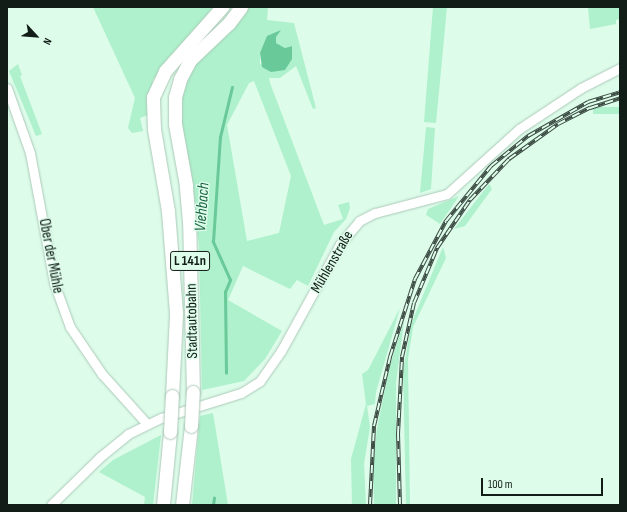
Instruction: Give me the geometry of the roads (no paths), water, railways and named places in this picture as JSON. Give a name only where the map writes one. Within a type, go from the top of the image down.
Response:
[{"type":"highway","name":"Stadtautobahn","points":[[163,505],[170,432],[176,313],[168,211],[152,106],[157,82],[168,66],[222,7]]},
{"type":"highway","name":"Stadtautobahn","points":[[182,505],[191,426],[193,392],[189,222],[186,185],[175,128],[175,96],[186,65],[203,46],[229,23],[241,7]]},
{"type":"street","name":"Mühlenstraße","points":[[51,505],[100,457],[128,434],[147,424],[241,393],[260,381],[281,350],[340,244],[359,221],[375,213],[447,194],[519,129],[582,88],[620,68]]},
{"type":"street","name":"Ober der Mühle","points":[[7,88],[30,153],[54,283],[70,327],[102,374],[147,424]]},
{"type":"waterway","name":"Viehbach","points":[[226,373],[225,292],[230,280],[213,242],[220,137],[232,87]]},
{"type":"waterway","name":"Viehbach","points":[[213,505],[214,498]]},
{"type":"railway","points":[[370,505],[374,426],[390,357],[415,279],[446,221],[491,166],[528,136],[588,102],[620,92]]},
{"type":"railway","points":[[400,505],[398,434],[402,357],[414,303],[437,248],[470,200],[509,159],[558,124],[590,108],[620,98]]}]
